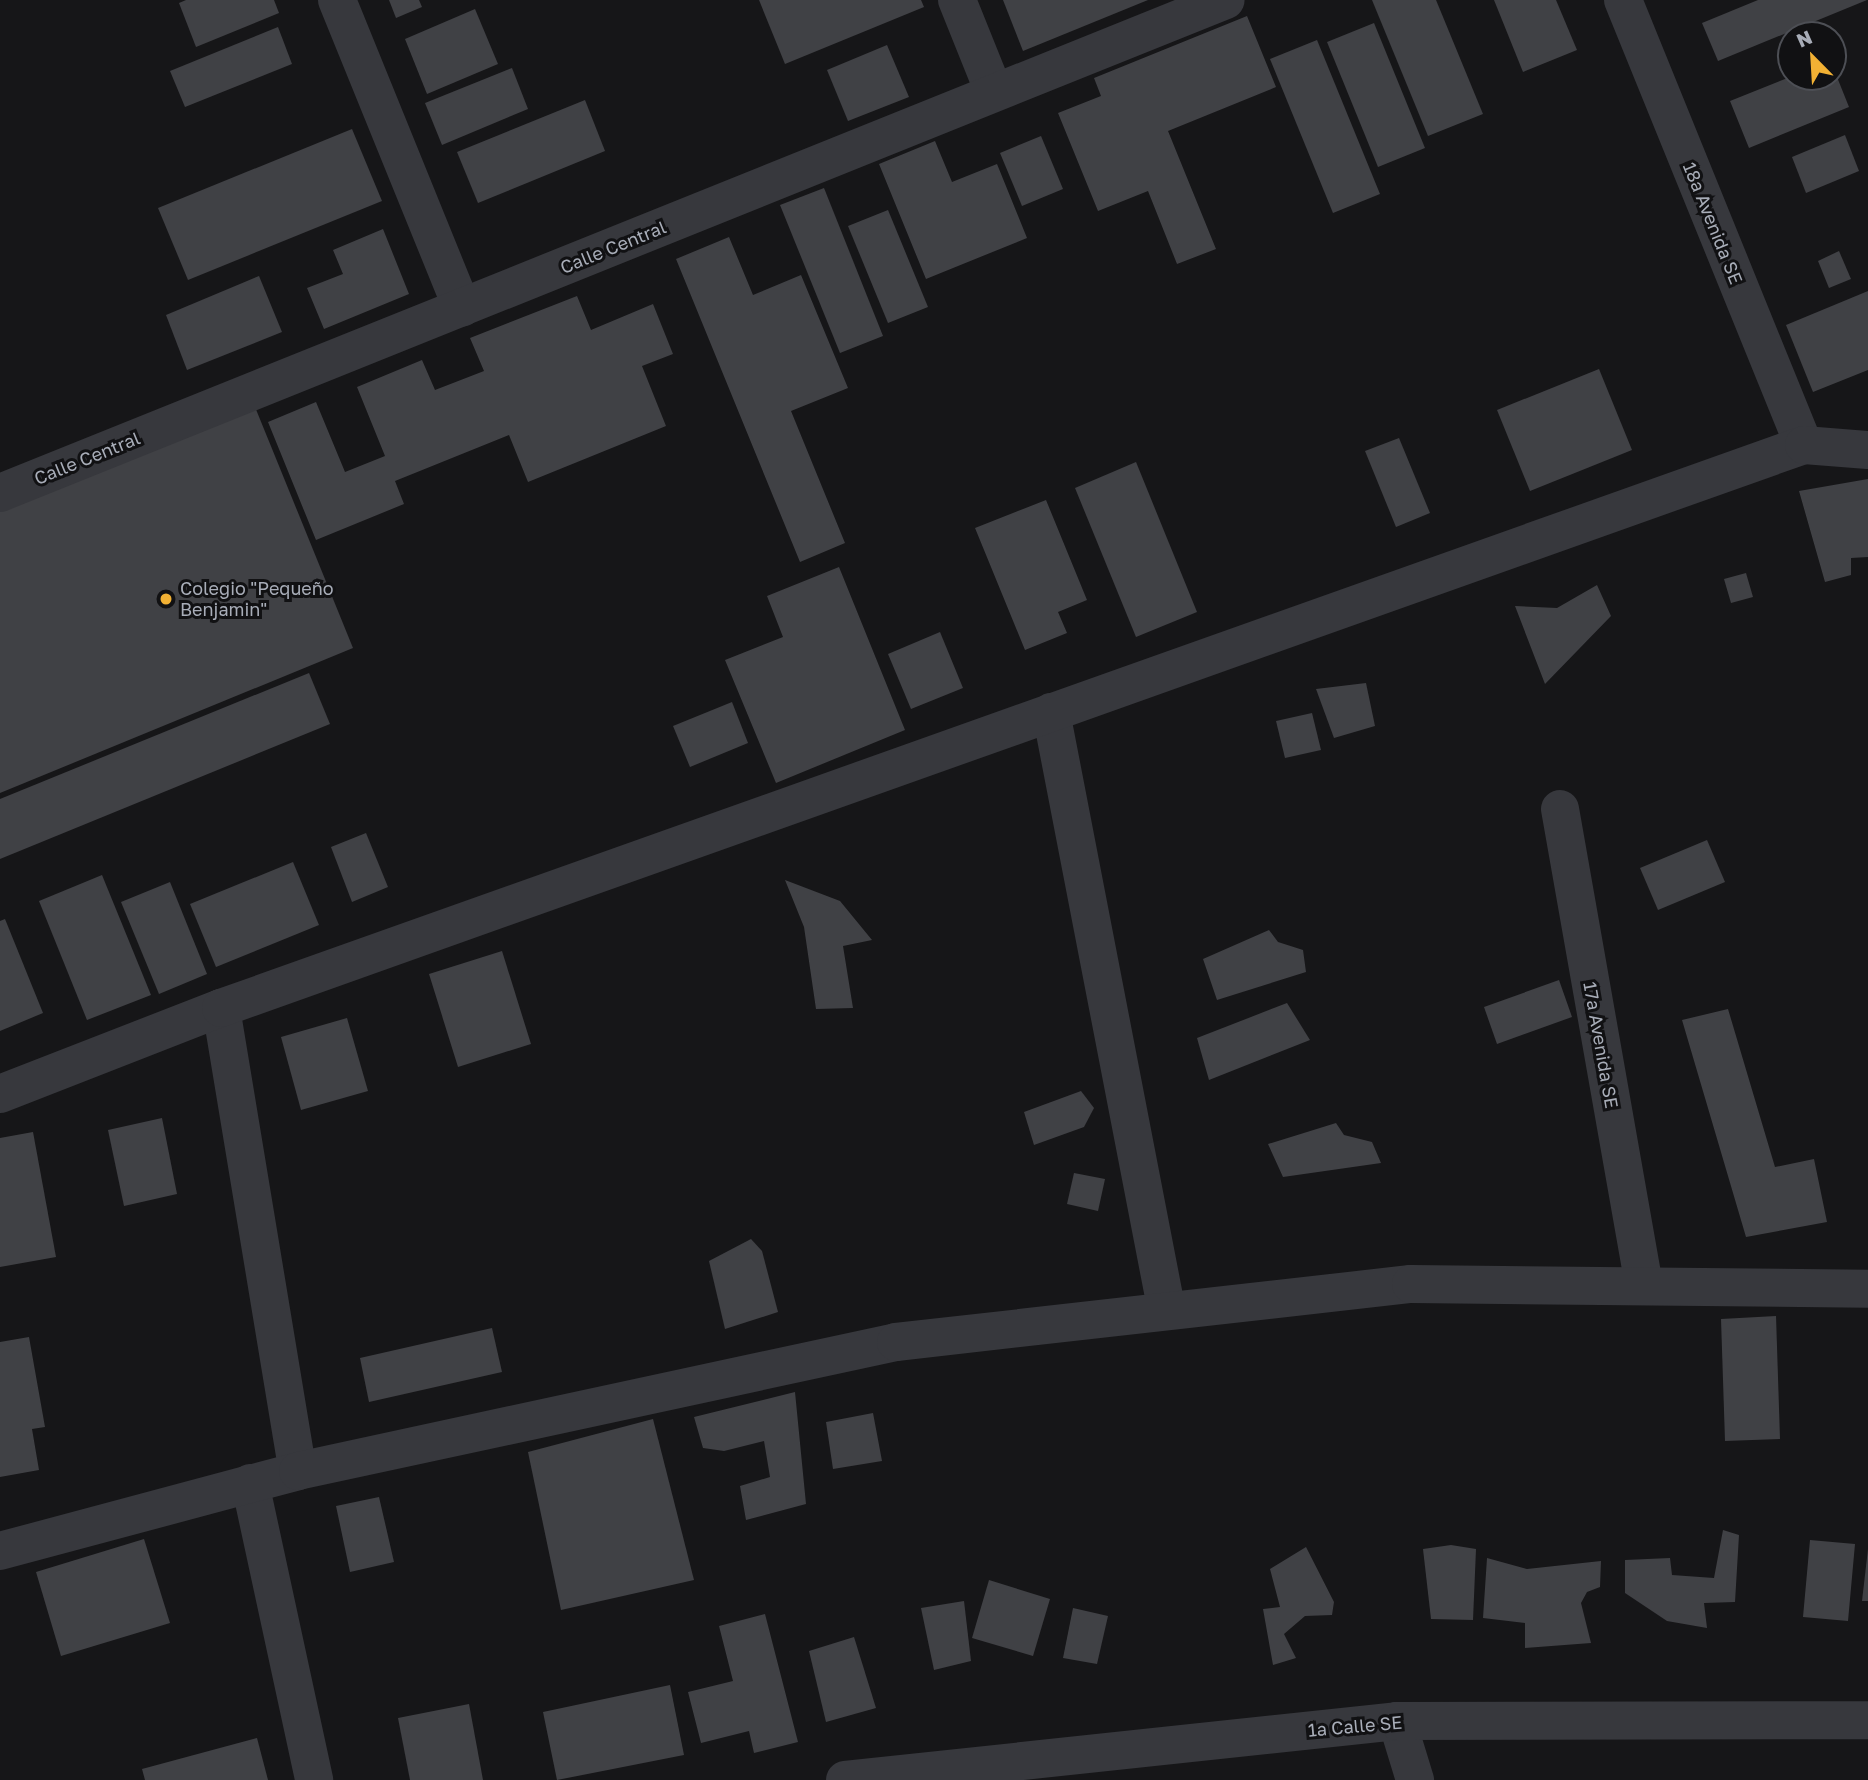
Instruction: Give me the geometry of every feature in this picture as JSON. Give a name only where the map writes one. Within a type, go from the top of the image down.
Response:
[{"type":"street","points":[[337,0],[462,309]]},
{"type":"street","points":[[957,0],[994,92]]},
{"type":"street","name":"Calle Central","points":[[0,493],[1226,0]]},
{"type":"street","name":"18a Avenida SE","points":[[1623,0],[1804,445]]},
{"type":"street","points":[[0,1094],[221,1008],[1804,445],[1868,450]]},
{"type":"street","points":[[1051,712],[1166,1307]]},
{"type":"street","name":"17a Avenida SE","points":[[1560,808],[1643,1282]]},
{"type":"street","points":[[221,1008],[298,1471]]},
{"type":"street","points":[[0,1551],[298,1471],[896,1342],[1166,1307],[1411,1284],[1643,1282],[1868,1289]]},
{"type":"street","points":[[250,1483],[314,1780]]},
{"type":"street","name":"1a Calle SE","points":[[867,1778],[1397,1721],[1868,1720]]},
{"type":"street","points":[[1397,1721],[1415,1780]]},
{"type":"building","points":[[186,0],[274,0],[279,13],[196,47],[179,3]]},
{"type":"building","points":[[389,0],[419,0],[422,7],[396,18]]},
{"type":"building","points":[[759,0],[921,0],[924,7],[785,64]]},
{"type":"building","points":[[1003,0],[1148,0],[1023,51]]},
{"type":"building","points":[[1372,0],[1436,0],[1483,114],[1428,136]]},
{"type":"building","points":[[1494,0],[1556,0],[1577,50],[1523,72]]},
{"type":"building","points":[[1758,0],[1867,0],[1816,21],[1777,21],[1777,37],[1718,61],[1702,23]]},
{"type":"building","points":[[475,9],[498,64],[427,94],[405,39]]},
{"type":"building","points":[[1247,16],[1276,87],[1168,131],[1216,249],[1177,264],[1148,191],[1098,211],[1058,113],[1101,96],[1094,78]]},
{"type":"building","points":[[1374,23],[1425,148],[1378,167],[1327,42]]},
{"type":"building","points":[[278,27],[292,64],[185,107],[170,71]]},
{"type":"building","points":[[1317,40],[1380,194],[1333,213],[1270,59]]},
{"type":"building","points":[[887,45],[909,97],[848,121],[827,70]]},
{"type":"building","points":[[512,68],[528,109],[442,145],[425,103]]},
{"type":"building","points":[[1777,82],[1777,91],[1843,91],[1849,107],[1749,148],[1730,101]]},
{"type":"building","points":[[585,100],[605,151],[478,203],[457,152]]},
{"type":"building","points":[[352,129],[382,201],[188,280],[158,208]]},
{"type":"building","points":[[1845,135],[1859,171],[1806,193],[1792,157]]},
{"type":"building","points":[[1041,136],[1063,189],[1022,206],[1000,153]]},
{"type":"building","points":[[935,141],[952,182],[997,164],[1027,238],[926,279],[879,164]]},
{"type":"building","points":[[824,188],[883,336],[840,353],[780,205]]},
{"type":"building","points":[[888,210],[928,307],[888,323],[848,226]]},
{"type":"building","points":[[383,229],[409,294],[324,329],[307,288],[343,274],[333,250]]},
{"type":"building","points":[[729,237],[753,295],[801,275],[848,388],[791,411],[845,543],[800,562],[676,259]]},
{"type":"building","points":[[1839,251],[1851,279],[1829,288],[1818,261]]},
{"type":"building","points":[[259,276],[282,332],[187,370],[166,315]]},
{"type":"building","points":[[1868,291],[1868,370],[1813,392],[1786,325]]},
{"type":"building","points":[[577,296],[591,330],[653,304],[673,354],[642,366],[666,426],[528,482],[509,435],[395,481],[404,504],[316,540],[268,422],[316,402],[345,472],[385,456],[357,387],[422,360],[435,390],[484,371],[470,338]]},
{"type":"building","points":[[1599,369],[1632,450],[1530,491],[1497,410]]},
{"type":"building","name":"Colegio \"Pequeño Benjamin\"","points":[[251,397],[353,648],[0,793],[0,500]]},
{"type":"building","points":[[1399,438],[1430,513],[1396,527],[1365,451]]},
{"type":"building","points":[[1136,462],[1197,612],[1136,637],[1075,488]]},
{"type":"building","points":[[1868,479],[1868,557],[1851,558],[1851,575],[1825,582],[1799,491]]},
{"type":"building","points":[[1046,500],[1087,600],[1058,612],[1067,633],[1025,650],[975,528]]},
{"type":"building","points":[[839,567],[905,730],[776,783],[725,660],[783,637],[767,596]]},
{"type":"building","points":[[1746,573],[1753,597],[1731,603],[1724,579]]},
{"type":"building","points":[[1597,585],[1611,616],[1545,684],[1515,606],[1557,608]]},
{"type":"building","points":[[940,632],[963,688],[911,709],[888,654]]},
{"type":"building","points":[[309,673],[330,724],[0,859],[0,799]]},
{"type":"building","points":[[1366,683],[1375,726],[1334,738],[1316,689]]},
{"type":"building","points":[[732,702],[748,743],[690,767],[673,726]]},
{"type":"building","points":[[1312,713],[1321,750],[1285,758],[1276,721]]},
{"type":"building","points":[[366,833],[388,887],[352,902],[331,847]]},
{"type":"building","points":[[1707,840],[1725,882],[1658,910],[1640,868]]},
{"type":"building","points":[[293,862],[319,925],[216,967],[190,904]]},
{"type":"building","points":[[102,875],[151,995],[87,1020],[39,901]]},
{"type":"building","points":[[785,880],[840,901],[872,940],[843,946],[853,1008],[816,1009],[804,927]]},
{"type":"building","points":[[170,882],[207,974],[159,994],[121,902]]},
{"type":"building","points":[[5,919],[43,1013],[0,1031],[0,921]]},
{"type":"building","points":[[1269,930],[1278,942],[1303,950],[1306,972],[1217,1000],[1203,959]]},
{"type":"building","points":[[502,951],[531,1044],[458,1067],[429,974]]},
{"type":"building","points":[[1559,980],[1572,1017],[1497,1044],[1484,1007]]},
{"type":"building","points":[[1287,1003],[1310,1040],[1209,1080],[1197,1038]]},
{"type":"building","points":[[1728,1009],[1775,1167],[1814,1159],[1827,1222],[1746,1237],[1682,1020]]},
{"type":"building","points":[[347,1018],[368,1091],[301,1110],[281,1037]]},
{"type":"building","points":[[1081,1091],[1094,1108],[1084,1127],[1034,1145],[1024,1112]]},
{"type":"building","points":[[162,1118],[177,1194],[124,1206],[108,1130]]},
{"type":"building","points":[[1336,1123],[1344,1135],[1372,1142],[1381,1163],[1283,1177],[1268,1144]]},
{"type":"building","points":[[33,1132],[56,1257],[0,1267],[0,1138]]},
{"type":"building","points":[[1074,1173],[1105,1179],[1098,1211],[1067,1204]]},
{"type":"building","points":[[751,1239],[762,1251],[778,1312],[725,1329],[709,1261]]},
{"type":"building","points":[[1776,1316],[1780,1439],[1725,1441],[1721,1319]]},
{"type":"building","points":[[492,1328],[502,1372],[369,1402],[360,1358]]},
{"type":"building","points":[[29,1337],[45,1427],[32,1429],[39,1470],[0,1477],[0,1342]]},
{"type":"building","points":[[795,1392],[806,1504],[746,1520],[740,1486],[770,1477],[764,1441],[724,1451],[703,1448],[694,1417]]},
{"type":"building","points":[[873,1413],[882,1461],[833,1469],[826,1422]]},
{"type":"building","points":[[653,1419],[694,1580],[561,1610],[528,1452]]},
{"type":"building","points":[[379,1497],[394,1562],[350,1572],[336,1506]]},
{"type":"building","points":[[1723,1530],[1739,1535],[1735,1602],[1704,1603],[1707,1628],[1667,1621],[1625,1593],[1625,1560],[1670,1558],[1672,1575],[1714,1578]]},
{"type":"building","points":[[144,1539],[170,1623],[61,1656],[36,1572]]},
{"type":"building","points":[[1810,1540],[1855,1544],[1848,1621],[1803,1617]]},
{"type":"building","points":[[1451,1545],[1476,1549],[1473,1620],[1431,1619],[1423,1549]]},
{"type":"building","points":[[1306,1547],[1334,1602],[1332,1615],[1305,1616],[1284,1634],[1296,1658],[1273,1665],[1263,1609],[1280,1607],[1270,1569]]},
{"type":"building","points":[[1868,1549],[1868,1601],[1862,1601]]},
{"type":"building","points":[[1487,1558],[1527,1569],[1601,1561],[1600,1587],[1587,1592],[1581,1603],[1591,1643],[1525,1648],[1525,1623],[1483,1618]]},
{"type":"building","points":[[989,1580],[1050,1599],[1033,1656],[972,1638]]},
{"type":"building","points":[[964,1601],[971,1661],[934,1670],[921,1608]]},
{"type":"building","points":[[1073,1608],[1108,1616],[1097,1664],[1063,1658]]},
{"type":"building","points":[[765,1614],[798,1742],[754,1753],[749,1731],[701,1743],[688,1692],[733,1681],[719,1626]]},
{"type":"building","points":[[854,1637],[876,1708],[826,1722],[809,1651]]},
{"type":"building","points":[[670,1685],[684,1755],[557,1780],[543,1712]]},
{"type":"building","points":[[469,1704],[483,1780],[410,1780],[398,1718]]},
{"type":"building","points":[[257,1738],[268,1780],[145,1780],[142,1769]]},
{"type":"place","name":"Colegio \"Pequeño Benjamin\"","points":[[166,599]]}]
